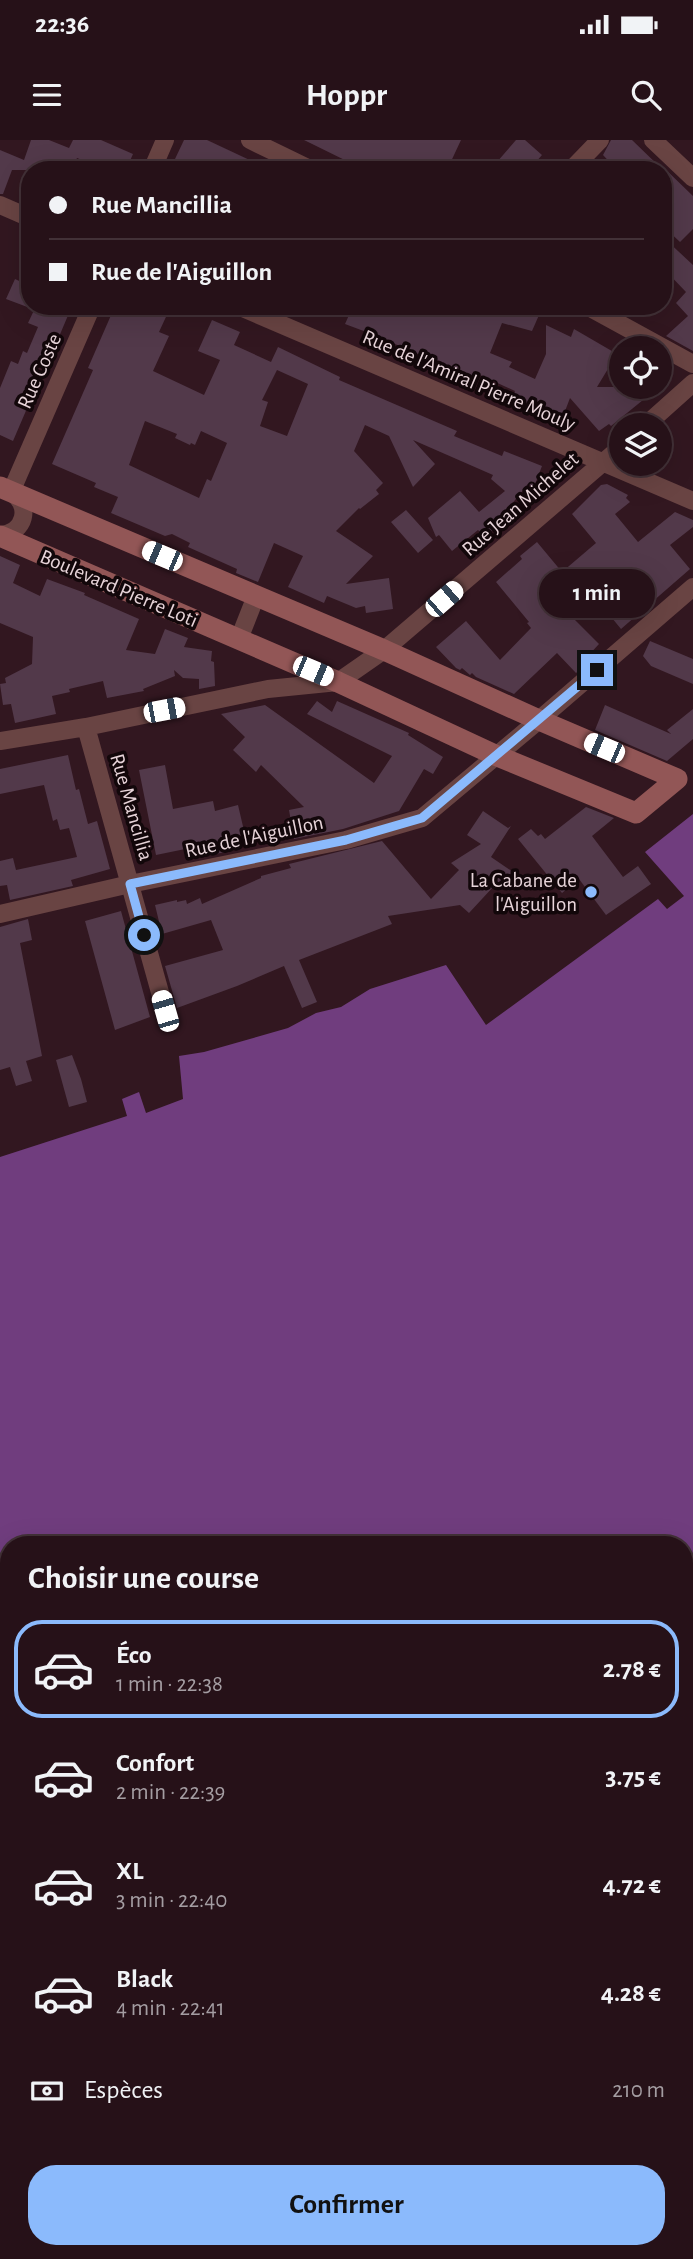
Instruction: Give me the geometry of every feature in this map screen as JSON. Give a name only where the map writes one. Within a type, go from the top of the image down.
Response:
[{"type":"street","points":[[156,161],[165,140]]},
{"type":"street","points":[[250,140],[293,161]]},
{"type":"street","points":[[580,161],[600,140]]},
{"type":"street","points":[[653,140],[693,178]]},
{"type":"street","points":[[0,205],[21,214]]},
{"type":"street","name":"Rue Coste","points":[[4,490],[88,315]]},
{"type":"street","name":"Rue de l'Amiral Pierre Mouly","points":[[259,315],[693,501]]},
{"type":"street","points":[[603,315],[693,364]]},
{"type":"street","points":[[659,413],[693,383]]},
{"type":"street","name":"Rue Jean Michelet","points":[[384,650],[609,458]]},
{"type":"street","points":[[0,536],[19,528],[24,515],[21,501],[4,490]]},
{"type":"street","name":"Boulevard Pierre Loti","points":[[0,536],[338,682],[495,755],[636,813],[677,779],[384,650],[4,490]]},
{"type":"street","points":[[495,755],[693,587]]},
{"type":"street","points":[[239,639],[256,596]]},
{"type":"street","points":[[0,741],[86,727],[268,689],[338,682],[384,650]]},
{"type":"street","name":"Rue Mancillia","points":[[86,727],[168,1021]]},
{"type":"street","name":"Rue de l'Aiguillon","points":[[0,914],[130,884],[346,840],[422,818],[495,755]]},
{"type":"shaded area","points":[[693,814],[693,1536],[0,1536],[0,1157],[127,1116],[122,1099],[139,1092],[146,1113],[183,1099],[179,1056],[204,1052],[288,1028],[316,1013],[341,1007],[370,989],[446,965],[486,1025],[658,899],[667,909],[684,896],[645,852]]},
{"type":"building","points":[[31,140],[49,140],[69,148],[73,140],[101,140],[133,154],[130,161],[84,161],[77,158],[76,161],[21,161],[21,170],[12,170],[3,194],[0,194],[0,150],[24,160]]},
{"type":"building","points":[[184,140],[207,140],[252,161],[179,161],[175,159]]},
{"type":"building","points":[[304,140],[461,140],[451,161],[347,161]]},
{"type":"building","points":[[516,140],[525,140],[542,155],[537,161],[498,161]]},
{"type":"building","points":[[611,140],[632,140],[654,161],[609,161],[603,155]]},
{"type":"building","points":[[672,176],[693,196],[693,229],[680,242],[672,234]]},
{"type":"building","points":[[672,245],[693,265],[693,351],[672,339],[672,336],[666,336],[688,316],[676,303],[686,292],[672,277]]},
{"type":"building","points":[[15,279],[21,282],[21,305],[6,299]]},
{"type":"building","points":[[32,315],[68,315],[50,358],[45,356],[27,394],[31,396],[13,441],[0,435],[0,388],[11,361],[18,364],[23,351],[27,353],[38,327],[28,323]]},
{"type":"building","points":[[111,315],[167,315],[159,332],[169,336],[153,371],[204,395],[220,360],[198,351],[212,320],[240,332],[234,345],[271,362],[278,347],[340,377],[339,380],[457,431],[454,436],[502,456],[504,451],[542,466],[534,487],[528,484],[511,505],[515,510],[485,537],[478,530],[452,551],[439,535],[436,537],[428,518],[460,491],[479,512],[505,491],[491,479],[493,475],[413,440],[435,464],[413,487],[389,436],[365,425],[354,451],[383,483],[376,490],[379,494],[359,508],[336,531],[373,556],[346,584],[389,578],[393,609],[366,613],[365,606],[356,608],[327,596],[324,603],[288,587],[303,556],[274,543],[258,582],[236,573],[237,569],[188,547],[190,543],[172,534],[165,536],[111,513],[118,497],[94,487],[96,483],[52,464],[93,370],[88,368]],"holes":[[[277,370],[308,384],[287,436],[260,426],[268,402],[262,400]],[[145,421],[177,434],[175,438],[190,445],[195,445],[201,431],[227,443],[211,481],[207,479],[199,498],[129,465]]]},
{"type":"building","points":[[349,315],[539,315],[532,331],[502,323],[490,353],[512,362],[509,367],[535,379],[546,354],[546,325],[571,337],[574,329],[609,349],[609,367],[597,387],[609,387],[609,399],[644,399],[627,413],[609,413],[609,424],[599,431],[570,398],[562,419],[538,408],[537,411],[511,400],[515,391],[480,375],[479,379],[466,373],[465,375],[345,324]]},
{"type":"building","points":[[607,484],[628,495],[626,498],[630,502],[615,514],[638,542],[675,512],[693,520],[693,527],[670,545],[690,569],[621,629],[593,595],[570,615],[599,644],[587,657],[591,660],[576,673],[557,653],[514,694],[472,673],[470,675],[462,668],[456,668],[436,647],[466,621],[500,660],[531,628],[496,582],[537,542],[562,572],[596,543],[572,514],[601,485]]},
{"type":"building","points":[[406,510],[433,540],[418,553],[391,522]]},
{"type":"building","points":[[0,556],[20,565],[13,583],[40,596],[47,579],[85,593],[84,595],[139,619],[126,650],[155,654],[165,629],[188,638],[184,647],[212,651],[215,686],[199,689],[199,679],[183,678],[174,670],[175,676],[143,689],[144,691],[107,698],[103,681],[52,696],[56,714],[15,723],[11,704],[3,705],[0,684],[6,683],[5,678],[32,664],[33,637],[0,623]]},
{"type":"building","points":[[650,641],[693,659],[693,684],[651,666],[643,656]]},
{"type":"building","points":[[317,701],[332,712],[337,701],[409,733],[408,735],[443,757],[433,774],[424,769],[399,811],[343,829],[294,839],[289,810],[304,807],[261,765],[256,772],[233,750],[245,737],[221,714],[265,705],[374,783],[392,756],[307,714]]},
{"type":"building","points":[[605,705],[671,734],[667,730],[693,709],[693,739],[667,761],[595,730]]},
{"type":"building","points":[[68,755],[88,824],[97,821],[110,869],[71,880],[73,886],[10,900],[7,885],[0,886],[0,861],[13,858],[16,870],[77,857],[69,828],[60,830],[57,819],[53,821],[44,785],[0,794],[0,769]]},
{"type":"building","points":[[165,765],[173,809],[213,801],[215,811],[238,805],[245,835],[234,837],[235,842],[224,845],[225,852],[198,858],[195,847],[156,855],[139,770]]},
{"type":"building","points":[[586,807],[614,818],[592,836],[623,877],[638,866],[651,884],[606,915],[579,879],[562,893],[518,839],[531,829],[545,839]]},
{"type":"building","points":[[483,811],[508,828],[511,826],[491,857],[513,872],[494,886],[469,913],[460,905],[388,916],[392,924],[299,960],[317,1002],[302,1008],[284,966],[177,1008],[165,966],[223,950],[211,920],[162,934],[155,905],[177,900],[186,900],[187,904],[200,898],[202,904],[261,876],[291,868],[289,864],[382,841],[431,899],[459,870],[451,863],[481,844],[467,835]]},
{"type":"building","points":[[121,911],[150,1017],[115,1030],[85,921]]},
{"type":"building","points":[[28,919],[32,940],[20,943],[42,1056],[26,1061],[32,1081],[16,1086],[10,1067],[0,1070],[0,927]]},
{"type":"building","points":[[72,1055],[87,1102],[69,1107],[56,1060]]},
{"type":"place","name":"La Cabane de l'Aiguillon","points":[[591,892]]},
{"type":"route","points":[[144,935],[130,884],[346,840],[422,818],[597,670]]}]
